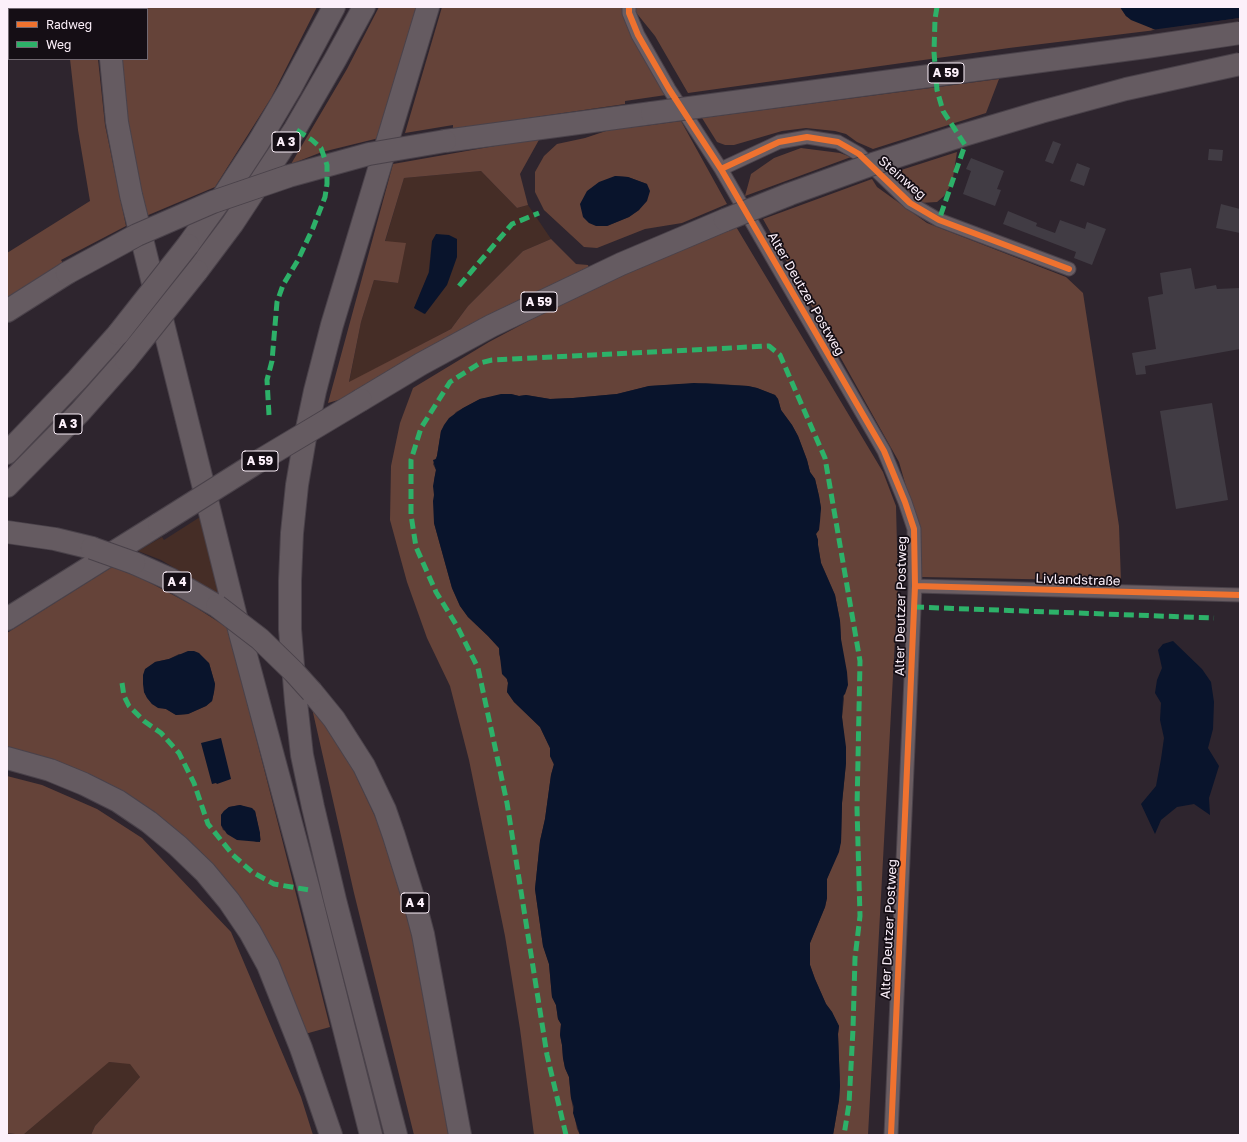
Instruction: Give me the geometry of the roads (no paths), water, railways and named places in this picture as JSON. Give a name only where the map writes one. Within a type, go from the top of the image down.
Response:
[{"type":"highway","name":"A 3","points":[[7,453],[72,386],[118,334],[188,245],[258,142],[297,76],[334,7]]},
{"type":"highway","name":"A 3","points":[[7,486],[80,412],[126,360],[197,271],[237,216],[295,129],[364,7]]},
{"type":"highway","points":[[396,1135],[335,900],[302,755],[290,629],[290,581],[292,533],[297,485],[315,391],[332,325],[428,7]]},
{"type":"highway","name":"A 59","points":[[7,311],[67,273],[137,235],[213,202],[289,176],[369,154],[446,141],[1146,47],[1240,33]]},
{"type":"highway","points":[[111,60],[117,122],[131,195],[238,625],[371,1135]]},
{"type":"highway","name":"A 59","points":[[7,619],[264,458],[421,364],[505,319],[621,264],[790,194],[866,166],[1041,112],[1126,89],[1240,64]]},
{"type":"highway","name":"A 4","points":[[7,532],[55,539],[92,548],[134,563],[170,579],[216,606],[260,639],[294,672],[334,719],[364,766],[385,810],[411,888],[423,934],[460,1135]]},
{"type":"highway","points":[[7,758],[50,770],[84,784],[118,801],[149,822],[205,872],[233,907],[250,932],[268,965],[332,1135]]},
{"type":"street","name":"Alter Deutzer Postweg","points":[[629,7],[629,13],[638,35],[669,89],[721,169],[884,451],[905,502],[914,529],[915,586],[891,1135]]},
{"type":"street","name":"Steinweg","points":[[721,169],[778,142],[807,137],[838,142],[859,154],[910,203],[939,220],[1069,269]]},
{"type":"street","name":"Livlandstraße","points":[[915,586],[1240,595]]},
{"type":"water","points":[[1120,7],[1240,7],[1240,16],[1239,18],[1156,30],[1131,20],[1126,16]]},
{"type":"water","points":[[615,176],[628,177],[647,184],[650,191],[647,201],[639,210],[629,217],[607,226],[596,226],[589,223],[583,217],[580,204],[587,191],[599,182]]},
{"type":"water","points":[[436,234],[449,235],[457,239],[457,257],[447,285],[425,314],[414,308],[429,272],[432,241]]},
{"type":"water","points":[[694,383],[748,386],[775,395],[778,399],[781,410],[798,436],[810,472],[815,479],[819,496],[821,508],[820,521],[819,530],[816,534],[821,563],[835,595],[840,621],[841,639],[848,685],[843,696],[842,717],[846,747],[846,763],[842,803],[841,842],[839,852],[827,879],[827,898],[825,907],[810,943],[810,965],[826,1004],[839,1026],[840,1086],[833,1135],[580,1135],[573,1113],[574,1107],[571,1098],[569,1077],[563,1058],[560,1035],[561,1024],[558,1019],[556,1005],[552,997],[549,964],[543,946],[535,889],[540,841],[554,764],[550,756],[550,748],[540,727],[514,702],[507,692],[508,683],[507,679],[502,674],[499,648],[468,617],[460,606],[452,588],[434,523],[433,486],[436,470],[433,460],[436,459],[437,456],[441,431],[444,425],[449,418],[463,408],[480,399],[501,394],[519,396],[526,395],[550,399],[573,398],[617,394],[649,386]]},
{"type":"water","points":[[1173,641],[1202,669],[1211,682],[1214,702],[1213,729],[1208,748],[1219,766],[1209,798],[1210,815],[1194,804],[1177,807],[1161,820],[1155,834],[1141,804],[1156,786],[1164,738],[1160,720],[1161,703],[1155,693],[1157,680],[1162,668],[1158,650],[1163,644]]},
{"type":"water","points":[[188,651],[199,653],[209,663],[215,684],[214,692],[212,701],[206,706],[188,714],[176,715],[166,709],[158,708],[147,698],[144,692],[143,675],[145,669],[155,662],[169,659]]},
{"type":"water","points":[[221,738],[231,779],[217,784],[212,784],[201,743]]},
{"type":"water","points":[[240,805],[252,808],[255,811],[260,833],[260,842],[237,840],[227,834],[221,825],[221,815],[224,811],[229,807]]}]
